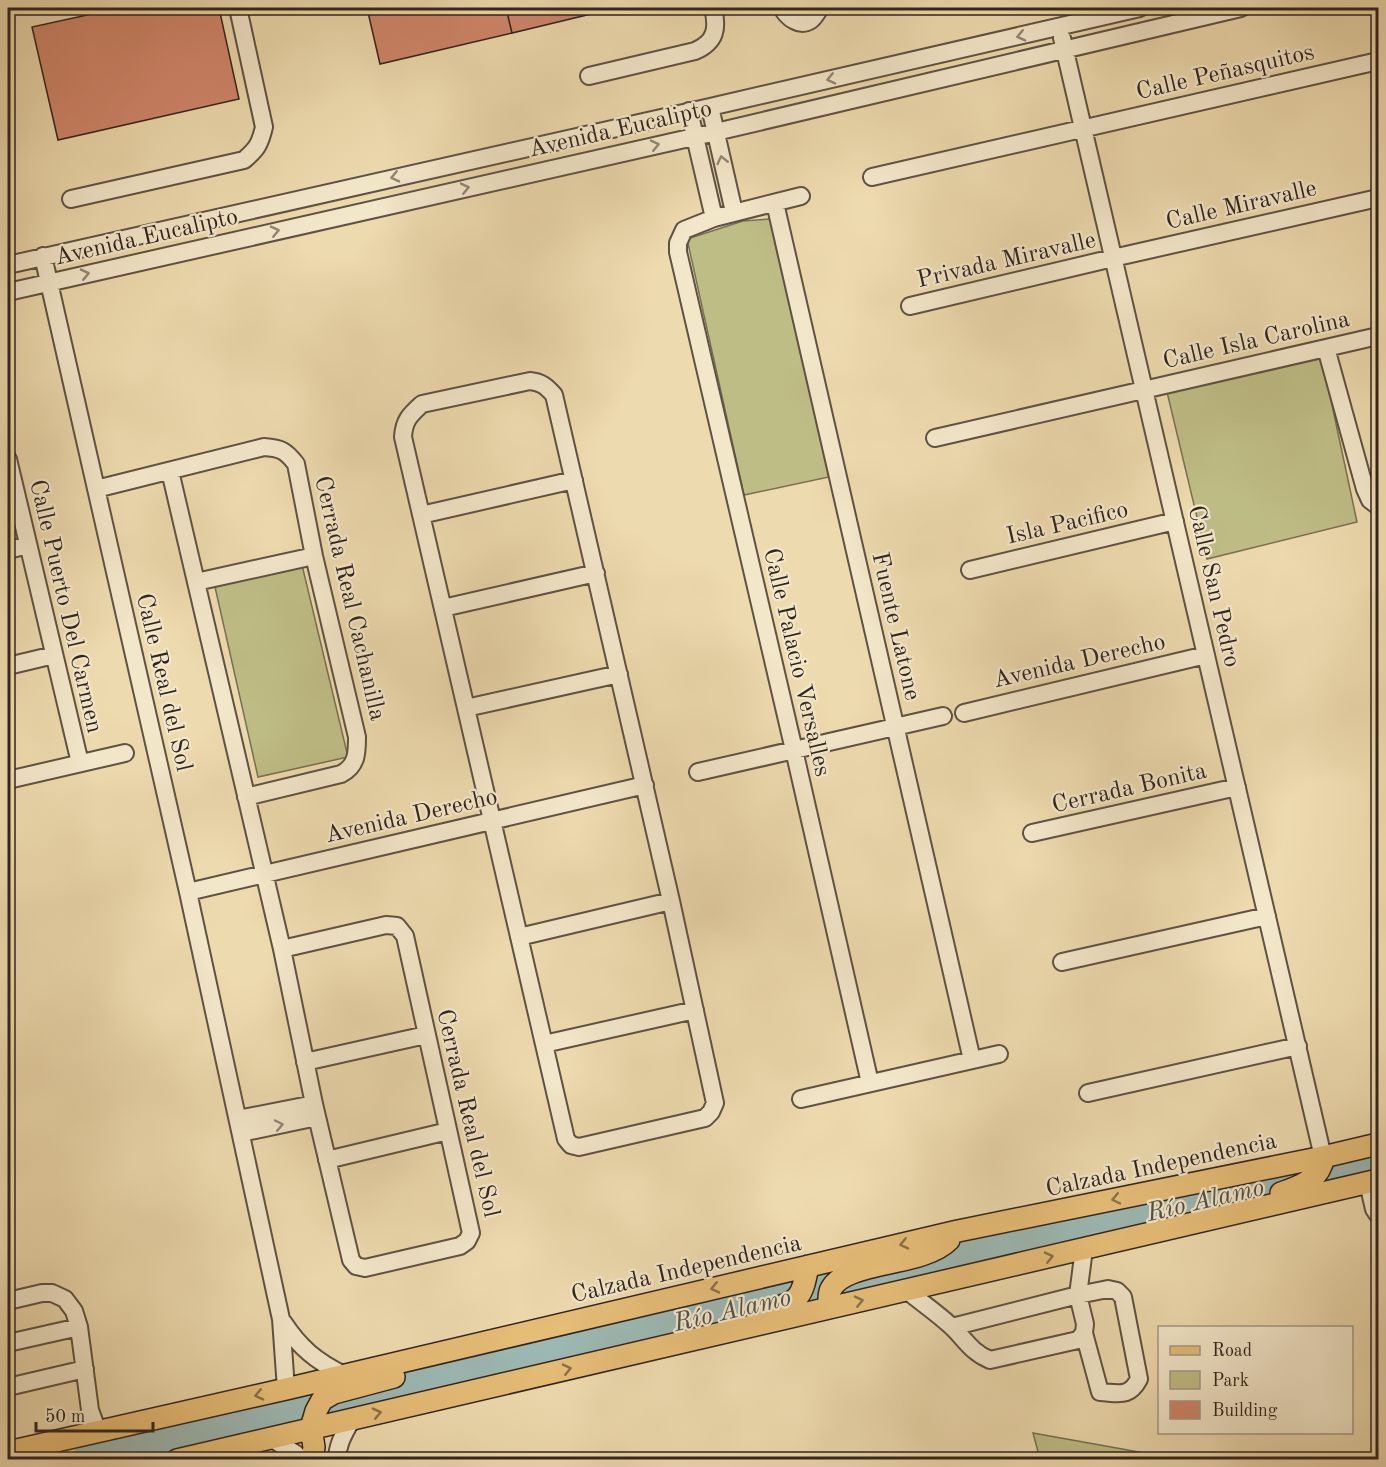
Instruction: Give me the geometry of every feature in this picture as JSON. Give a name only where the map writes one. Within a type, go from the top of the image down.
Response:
[{"type":"main road","name":"Calzada Independencia","points":[[8,1452],[958,1231],[1378,1144]]},
{"type":"main road","points":[[1243,1212],[1311,1179],[1321,1168],[1323,1156]]},
{"type":"main road","points":[[177,1460],[1373,1181]]},
{"type":"main road","points":[[829,1308],[829,1291],[837,1281],[851,1273],[934,1251],[944,1246],[958,1231]]},
{"type":"main road","points":[[681,1342],[686,1333],[696,1327],[790,1304],[799,1296],[804,1286],[808,1266]]},
{"type":"main road","points":[[312,1460],[314,1447],[311,1428],[322,1400],[334,1393],[492,1352],[508,1344],[520,1334]]},
{"type":"street","points":[[71,199],[244,160],[255,151],[264,127],[238,8]]},
{"type":"street","points":[[590,76],[705,47],[712,38],[716,23],[713,8]]},
{"type":"street","points":[[782,8],[790,19],[800,23],[811,20],[820,8]]},
{"type":"street","name":"Avenida Eucalipto","points":[[8,265],[1140,8]]},
{"type":"street","name":"Avenida Eucalipto","points":[[8,292],[716,132],[1241,8]]},
{"type":"street","name":"Calle San Pedro","points":[[1060,27],[1323,1156]]},
{"type":"street","name":"Calle Peñasquitos","points":[[872,177],[1378,61]]},
{"type":"street","points":[[710,107],[734,213]]},
{"type":"street","points":[[689,111],[714,218],[801,196]]},
{"type":"street","name":"Calle Miravalle","points":[[1113,258],[1378,198]]},
{"type":"street","name":"Fuente Latone","points":[[775,203],[972,1060]]},
{"type":"street","name":"Calle Palacio Versalles","points":[[714,218],[684,230],[678,243],[678,252],[870,1083]]},
{"type":"street","name":"Calle Real del Sol","points":[[43,256],[188,892],[281,1319],[286,1389]]},
{"type":"street","name":"Privada Miravalle","points":[[910,306],[1113,258]]},
{"type":"street","name":"Calle Isla Carolina","points":[[934,438],[1378,336]]},
{"type":"street","points":[[1326,348],[1365,489],[1370,500],[1378,506]]},
{"type":"street","points":[[530,381],[545,385],[554,395],[695,1010],[715,1103],[705,1118],[579,1147],[571,1145],[566,1139],[421,515],[403,437],[409,416],[422,404],[530,381]]},
{"type":"street","name":"Cerrada Real Cachanilla","points":[[96,489],[264,447],[275,448],[287,453],[296,465],[314,556],[357,737],[357,753],[354,764],[348,771],[341,774],[246,797]]},
{"type":"street","name":"Calle Puerto Del Carmen","points":[[8,459],[80,763]]},
{"type":"street","points":[[170,471],[265,874]]},
{"type":"street","points":[[421,515],[574,480]]},
{"type":"street","name":"Isla Pacifico","points":[[970,570],[1175,521]]},
{"type":"street","points":[[8,550],[28,545]]},
{"type":"street","points":[[196,582],[314,556]]},
{"type":"street","points":[[443,608],[596,573]]},
{"type":"street","points":[[8,666],[54,655]]},
{"type":"street","name":"Avenida Derecho","points":[[964,713],[1206,655]]},
{"type":"street","points":[[466,708],[619,674]]},
{"type":"street","points":[[698,772],[943,716]]},
{"type":"street","points":[[8,780],[125,753]]},
{"type":"street","name":"Avenida Derecho","points":[[188,892],[645,785]]},
{"type":"street","name":"Cerrada Bonita","points":[[1032,833],[1237,787]]},
{"type":"street","name":"Cerrada Real del Sol","points":[[265,874],[305,1062],[351,1260],[356,1266],[365,1268],[460,1246],[467,1241],[471,1233],[405,936],[397,926],[386,925],[282,949]]},
{"type":"street","points":[[519,937],[671,901]]},
{"type":"street","points":[[1062,962],[1267,916]]},
{"type":"street","points":[[544,1044],[695,1010]]},
{"type":"street","points":[[305,1062],[426,1035]]},
{"type":"street","points":[[1088,1093],[1298,1046]]},
{"type":"street","points":[[801,1099],[999,1054]]},
{"type":"street","points":[[239,1126],[316,1110]]},
{"type":"street","points":[[327,1160],[448,1131]]},
{"type":"street","points":[[1373,1181],[1374,1209],[1378,1215]]},
{"type":"street","points":[[952,1327],[1078,1295],[1108,1289],[1117,1291],[1123,1297],[1139,1379],[1126,1393],[1100,1392],[1084,1333],[1085,1324],[1078,1295],[1084,1249]]},
{"type":"street","points":[[906,1290],[952,1327],[972,1350],[990,1360],[1078,1340],[1084,1333]]},
{"type":"street","points":[[8,1301],[52,1293],[65,1299],[74,1311],[79,1327],[90,1410],[98,1432]]},
{"type":"street","name":"Calle Real del Sol","points":[[281,1319],[307,1353],[325,1366],[344,1375]]},
{"type":"street","points":[[8,1344],[79,1327]]},
{"type":"street","points":[[8,1387],[85,1369]]},
{"type":"street","points":[[337,1460],[341,1439],[352,1419]]},
{"type":"street","points":[[271,1438],[296,1454],[301,1460]]},
{"type":"green space","points":[[770,219],[829,477],[744,495],[687,239],[743,221]]},
{"type":"green space","points":[[1322,358],[1357,522],[1207,559],[1167,392]]},
{"type":"green space","points":[[302,565],[348,757],[258,777],[215,587]]},
{"type":"green space","points":[[1033,1433],[1178,1459],[1040,1459]]},
{"type":"building","points":[[119,8],[219,8],[239,99],[58,140],[32,27]]},
{"type":"building","points":[[367,8],[506,8],[512,33],[380,64]]},
{"type":"building","points":[[506,8],[616,8],[512,33]]},
{"type":"waterway","name":"Río Alamo","points":[[85,1460],[1378,1158]]}]
